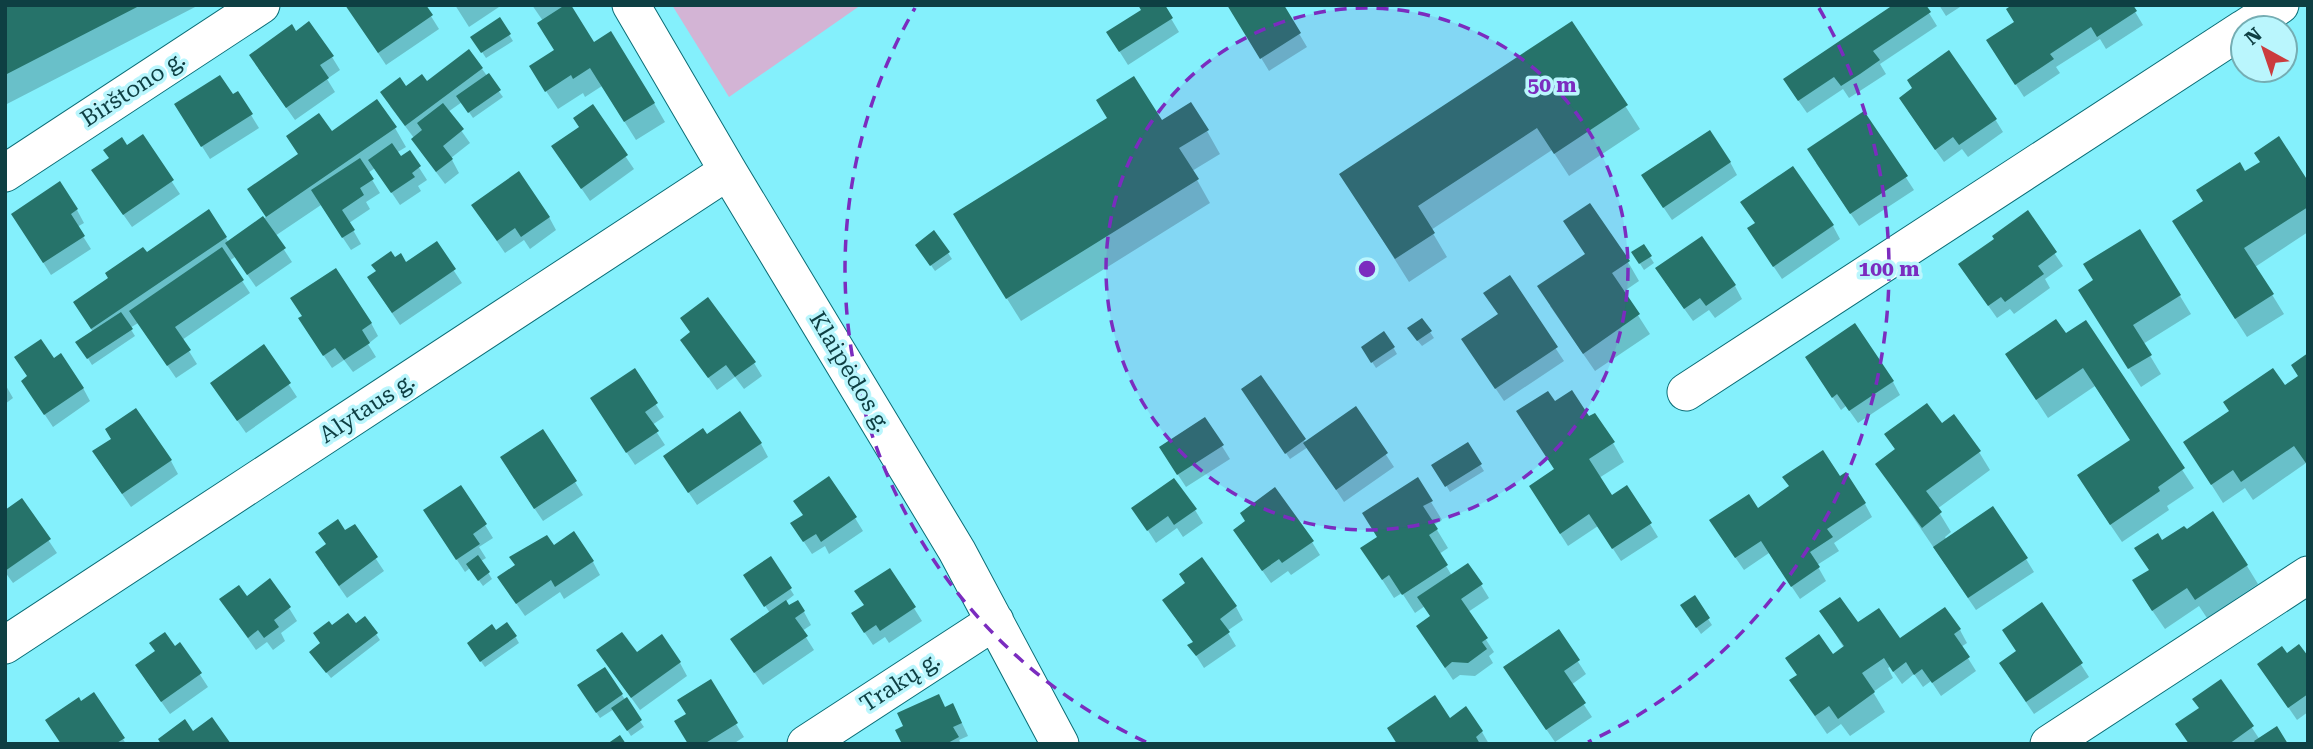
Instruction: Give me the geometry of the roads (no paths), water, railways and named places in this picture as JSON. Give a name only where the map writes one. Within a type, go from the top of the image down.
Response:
[{"type":"street","name":"Birštono g.","points":[[5,173],[261,5]]},
{"type":"street","name":"Klaipėdos g.","points":[[631,5],[957,551],[1060,744]]},
{"type":"street","points":[[1686,392],[2229,39]]},
{"type":"street","name":"Alytaus g.","points":[[5,645],[728,171]]},
{"type":"street","points":[[2049,744],[2308,575]]},
{"type":"street","name":"Trakų g.","points":[[806,744],[995,621]]}]
